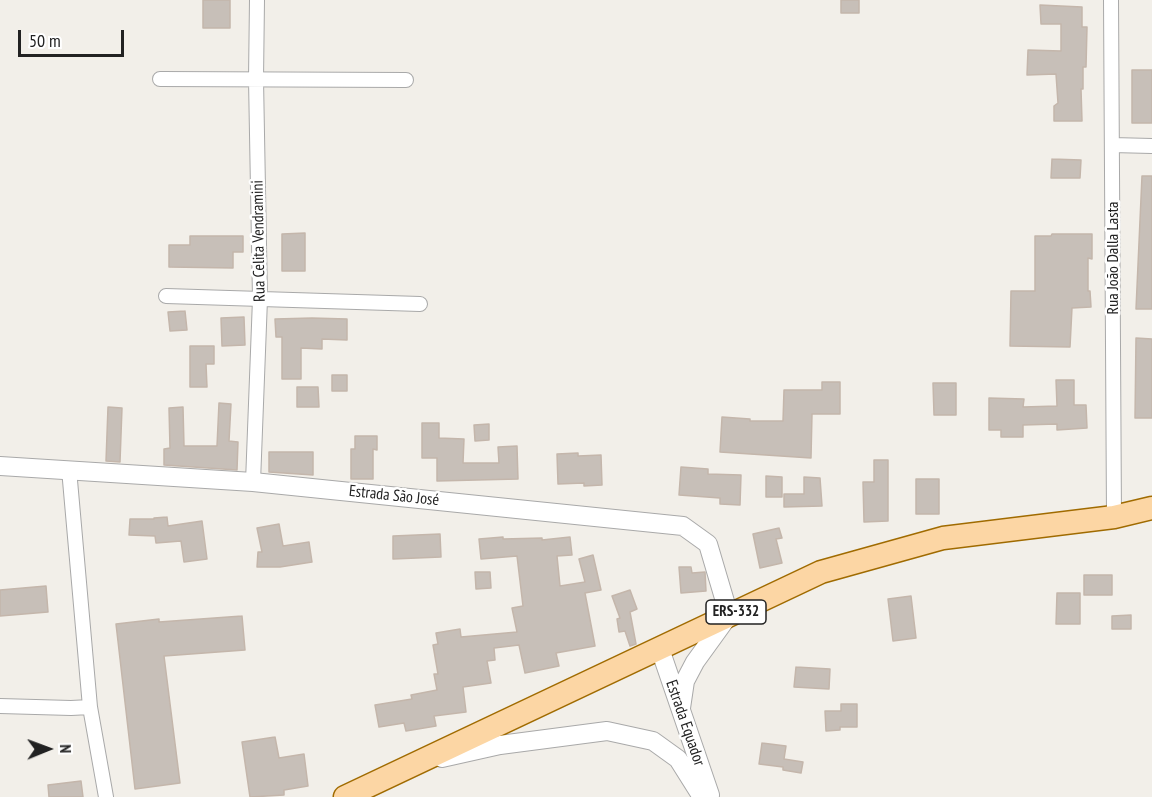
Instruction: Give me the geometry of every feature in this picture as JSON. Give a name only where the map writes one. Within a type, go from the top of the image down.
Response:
[{"type":"main road","name":"ERS-332","points":[[345,797],[821,572],[943,538],[1114,516],[1152,508]]},
{"type":"street","name":"Rua Celita Vendramini","points":[[253,482],[261,299],[256,79],[257,0]]},
{"type":"street","name":"Rua João Dalla Lasta","points":[[1111,0],[1114,516]]},
{"type":"street","points":[[160,79],[406,80]]},
{"type":"street","points":[[1112,145],[1152,146]]},
{"type":"street","points":[[166,296],[420,304]]},
{"type":"street","name":"Estrada São José","points":[[0,466],[253,482],[683,526],[708,544],[729,615]]},
{"type":"street","points":[[69,469],[90,707],[106,797]]},
{"type":"street","points":[[681,708],[686,681],[694,662],[729,615]]},
{"type":"street","name":"Estrada Equador","points":[[660,649],[710,797]]},
{"type":"street","points":[[0,706],[90,707]]},
{"type":"street","points":[[417,763],[500,745],[607,731],[653,741],[678,759],[702,797]]},
{"type":"building","points":[[203,0],[230,0],[230,28],[203,28]]},
{"type":"building","points":[[841,0],[859,0],[859,13],[841,13]]},
{"type":"building","points":[[1040,5],[1082,7],[1082,27],[1087,27],[1086,67],[1083,67],[1083,89],[1081,89],[1082,121],[1054,121],[1054,106],[1058,103],[1056,74],[1027,75],[1028,50],[1061,51],[1061,24],[1041,24]]},
{"type":"building","points":[[1132,70],[1152,70],[1152,123],[1132,123]]},
{"type":"building","points":[[1052,159],[1081,160],[1080,178],[1051,178]]},
{"type":"building","points":[[1142,176],[1152,176],[1152,309],[1136,309]]},
{"type":"building","points":[[305,233],[305,271],[282,271],[282,234]]},
{"type":"building","points":[[1052,234],[1092,234],[1092,259],[1088,258],[1088,291],[1090,291],[1091,307],[1072,308],[1070,347],[1010,346],[1011,291],[1035,291],[1035,236],[1051,236]]},
{"type":"building","points":[[190,236],[243,236],[243,252],[233,252],[233,268],[169,267],[169,245],[190,245]]},
{"type":"building","points":[[185,311],[187,330],[170,331],[168,312]]},
{"type":"building","points":[[244,317],[245,345],[222,346],[221,318]]},
{"type":"building","points":[[275,319],[347,319],[347,340],[322,339],[322,349],[301,348],[301,379],[282,379],[282,337],[276,337]]},
{"type":"building","points":[[1136,338],[1152,339],[1152,418],[1135,418]]},
{"type":"building","points":[[190,346],[214,346],[214,364],[206,364],[207,387],[190,387]]},
{"type":"building","points":[[332,375],[347,375],[347,391],[332,391]]},
{"type":"building","points":[[1056,380],[1074,380],[1074,405],[1086,405],[1087,428],[1057,430],[1057,424],[1023,425],[1023,437],[1001,437],[1001,430],[989,430],[989,398],[1024,399],[1023,407],[1057,406]]},
{"type":"building","points":[[822,382],[840,382],[840,414],[812,414],[811,458],[720,452],[722,417],[750,419],[750,421],[783,421],[784,390],[822,390]]},
{"type":"building","points":[[933,383],[956,383],[956,415],[934,415]]},
{"type":"building","points":[[297,387],[318,387],[319,407],[297,407]]},
{"type":"building","points":[[219,403],[231,404],[229,441],[238,442],[237,470],[164,465],[164,449],[170,448],[169,408],[183,407],[184,446],[217,446]]},
{"type":"building","points":[[108,407],[122,408],[120,462],[106,461]]},
{"type":"building","points":[[422,423],[439,423],[439,438],[464,439],[463,463],[499,463],[498,447],[517,446],[518,479],[437,481],[437,458],[422,458]]},
{"type":"building","points":[[489,424],[489,440],[475,441],[474,425]]},
{"type":"building","points":[[355,436],[377,436],[377,450],[373,449],[373,479],[351,479],[351,449],[355,449]]},
{"type":"building","points":[[269,452],[313,452],[313,475],[269,472]]},
{"type":"building","points":[[578,453],[578,456],[601,455],[602,485],[558,484],[557,454]]},
{"type":"building","points":[[874,460],[888,460],[888,521],[864,522],[863,482],[874,482]]},
{"type":"building","points":[[681,467],[708,469],[708,474],[741,475],[740,505],[720,504],[720,498],[679,495]]},
{"type":"building","points":[[766,476],[782,477],[782,497],[766,497]]},
{"type":"building","points":[[804,477],[820,478],[822,506],[784,507],[784,494],[804,494]]},
{"type":"building","points":[[916,479],[939,479],[939,514],[916,514]]},
{"type":"building","points":[[167,517],[168,526],[202,521],[207,559],[184,562],[181,541],[156,543],[155,536],[129,535],[130,519]]},
{"type":"building","points":[[279,524],[283,546],[309,542],[312,562],[280,567],[257,567],[258,552],[262,552],[257,528]]},
{"type":"building","points":[[779,528],[782,538],[776,539],[782,563],[760,568],[753,534]]},
{"type":"building","points":[[440,534],[441,557],[393,559],[393,536]]},
{"type":"building","points":[[503,537],[503,539],[542,538],[542,540],[570,537],[572,555],[557,556],[560,586],[585,582],[579,559],[593,555],[601,590],[585,593],[595,646],[556,653],[559,666],[525,673],[519,645],[494,648],[495,660],[487,661],[491,683],[463,687],[466,712],[434,716],[436,726],[406,731],[404,723],[379,727],[375,705],[412,699],[411,695],[437,690],[434,674],[438,674],[433,645],[438,644],[436,633],[460,629],[461,637],[517,632],[512,608],[523,606],[517,556],[481,559],[479,539]]},
{"type":"building","points":[[679,567],[691,567],[692,573],[705,572],[706,591],[681,593]]},
{"type":"building","points":[[475,572],[490,572],[491,588],[476,589]]},
{"type":"building","points":[[1084,575],[1112,575],[1112,595],[1084,595]]},
{"type":"building","points":[[46,586],[48,612],[0,616],[0,590]]},
{"type":"building","points":[[630,590],[637,609],[630,612],[636,644],[630,646],[625,631],[619,632],[617,619],[620,618],[612,596]]},
{"type":"building","points":[[1057,593],[1080,593],[1080,624],[1056,624]]},
{"type":"building","points":[[911,596],[916,638],[893,641],[888,599]]},
{"type":"building","points":[[1131,615],[1131,629],[1112,629],[1112,616]]},
{"type":"building","points":[[242,616],[245,650],[164,656],[180,783],[135,789],[116,624],[159,619],[159,622]]},
{"type":"building","points":[[796,667],[830,669],[829,689],[794,687]]},
{"type":"building","points":[[841,704],[857,704],[857,727],[840,727],[840,730],[826,731],[825,711],[841,711]]},
{"type":"building","points":[[275,737],[279,758],[304,754],[308,786],[284,790],[284,795],[250,797],[242,742]]},
{"type":"building","points":[[762,743],[786,746],[784,759],[803,762],[801,773],[783,770],[783,767],[759,764]]},
{"type":"building","points":[[81,781],[83,797],[49,797],[48,785]]}]
